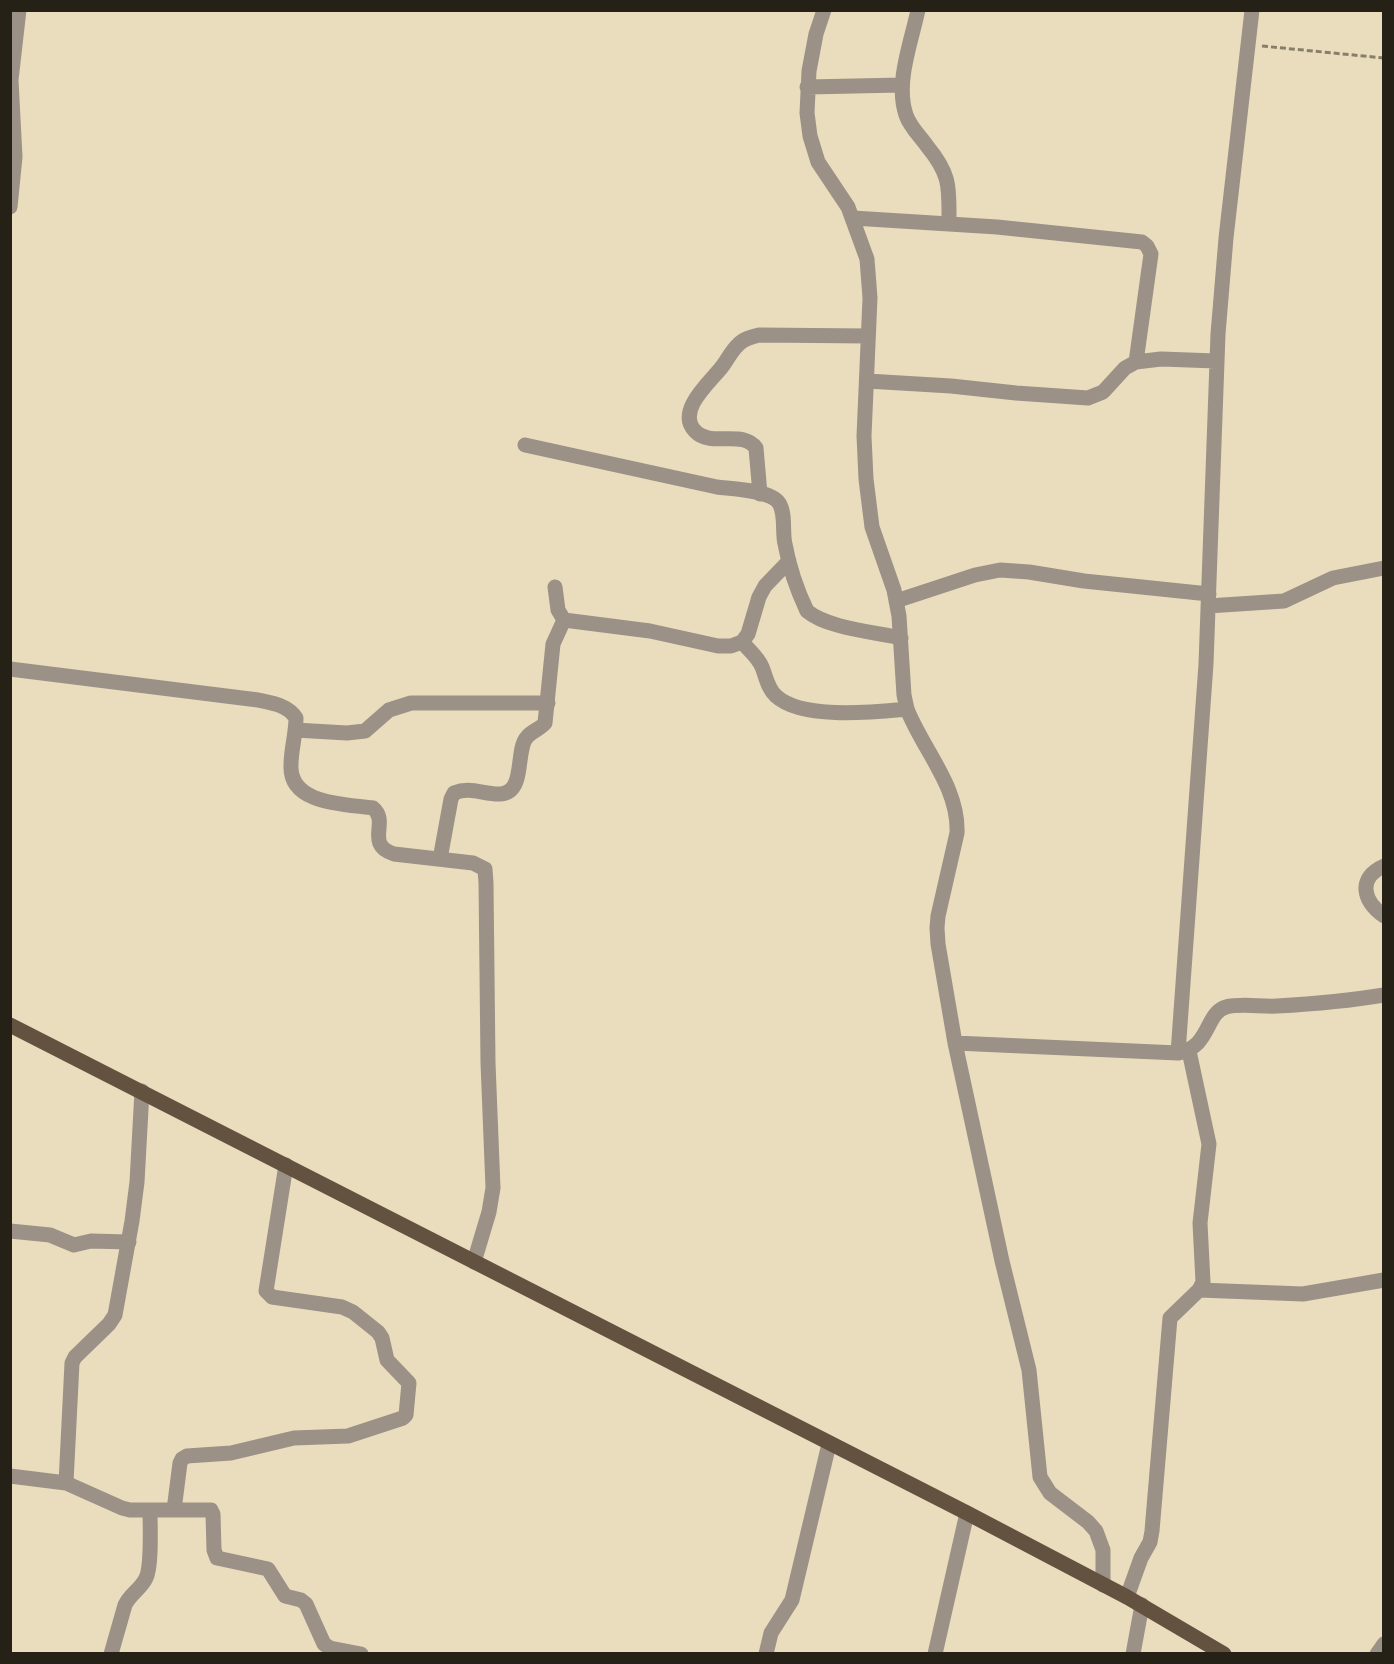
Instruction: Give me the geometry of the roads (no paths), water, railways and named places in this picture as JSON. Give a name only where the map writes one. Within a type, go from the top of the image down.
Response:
[{"type":"main road","points":[[10,1024],[967,1513],[1142,1605],[1224,1653]]},
{"type":"street","points":[[10,207],[15,157],[11,80],[19,10]]},
{"type":"street","points":[[824,10],[816,34],[807,87],[807,113],[810,136],[818,162],[848,207],[867,259],[870,298],[864,452],[868,504],[872,527],[897,602],[907,709],[948,789],[957,820],[957,833],[937,928],[955,1043],[1002,1261],[1029,1370],[1040,1477],[1050,1493],[1088,1522],[1096,1531],[1103,1550],[1103,1585]]},
{"type":"street","points":[[918,10],[902,85],[906,115],[912,127],[942,164],[947,176],[948,223]]},
{"type":"street","points":[[1127,1597],[1152,1532],[1170,1318],[1199,1290],[1204,1272],[1200,1223],[1209,1144],[1183,1052],[1208,600],[1216,361],[1226,238],[1252,10]]},
{"type":"street","points":[[807,87],[902,85]]},
{"type":"street","points":[[853,218],[948,223],[1142,242],[1151,254],[1136,362]]},
{"type":"street","points":[[760,494],[756,448],[752,443],[745,440],[716,439],[696,433],[689,416],[698,394],[738,345],[748,338],[759,335],[868,336]]},
{"type":"street","points":[[867,381],[1088,398],[1103,392],[1125,368],[1136,362],[1161,359],[1216,361]]},
{"type":"street","points":[[525,445],[717,487],[760,494],[778,502],[782,511],[783,533],[789,561],[802,602],[807,610],[813,616],[846,626],[901,638]]},
{"type":"street","points":[[564,620],[650,631],[718,646],[731,646],[742,642],[748,634],[759,597],[765,586],[789,561]]},
{"type":"street","points":[[897,602],[975,575],[1000,570],[1029,572],[1208,600],[1284,601],[1333,578],[1383,568]]},
{"type":"street","points":[[555,587],[558,610],[564,620]]},
{"type":"street","points":[[440,859],[454,793],[468,790],[500,794],[512,789],[519,770],[523,743],[527,736],[545,723],[553,644],[564,620]]},
{"type":"street","points":[[742,642],[762,666],[770,689],[784,702],[812,710],[853,713],[907,709]]},
{"type":"street","points":[[10,669],[274,703],[292,712],[296,718],[291,778],[300,790],[333,803],[373,808],[378,812],[380,819],[379,841],[381,847],[386,851],[394,854],[473,863],[484,869],[486,873],[488,1063],[493,1188],[489,1212],[474,1262]]},
{"type":"street","points":[[295,730],[347,733],[365,731],[389,710],[411,703],[548,703]]},
{"type":"street","points":[[1383,866],[1375,870],[1368,878],[1366,887],[1371,905],[1383,916]]},
{"type":"street","points":[[955,1043],[1183,1052],[1204,1035],[1216,1014],[1227,1007],[1302,1005],[1383,995]]},
{"type":"street","points":[[66,1483],[72,1363],[75,1357],[113,1320],[129,1242],[137,1182],[142,1091]]},
{"type":"street","points":[[174,1510],[180,1463],[187,1456],[231,1453],[294,1438],[348,1436],[406,1415],[409,1383],[387,1360],[382,1338],[378,1332],[348,1309],[272,1297],[266,1291],[286,1165]]},
{"type":"street","points":[[10,1232],[50,1235],[74,1245],[91,1241],[129,1242]]},
{"type":"street","points":[[1199,1290],[1303,1294],[1383,1280]]},
{"type":"street","points":[[766,1653],[771,1633],[792,1600],[829,1444]]},
{"type":"street","points":[[10,1476],[66,1483],[122,1508],[212,1510],[214,1550],[217,1558],[268,1569],[285,1596],[301,1600],[306,1604],[324,1644],[342,1651],[361,1653]]},
{"type":"street","points":[[111,1653],[128,1598],[143,1583],[148,1572],[150,1510]]},
{"type":"street","points":[[935,1653],[967,1513]]},
{"type":"street","points":[[1133,1653],[1142,1605]]},
{"type":"street","points":[[1377,1653],[1383,1644]]}]
